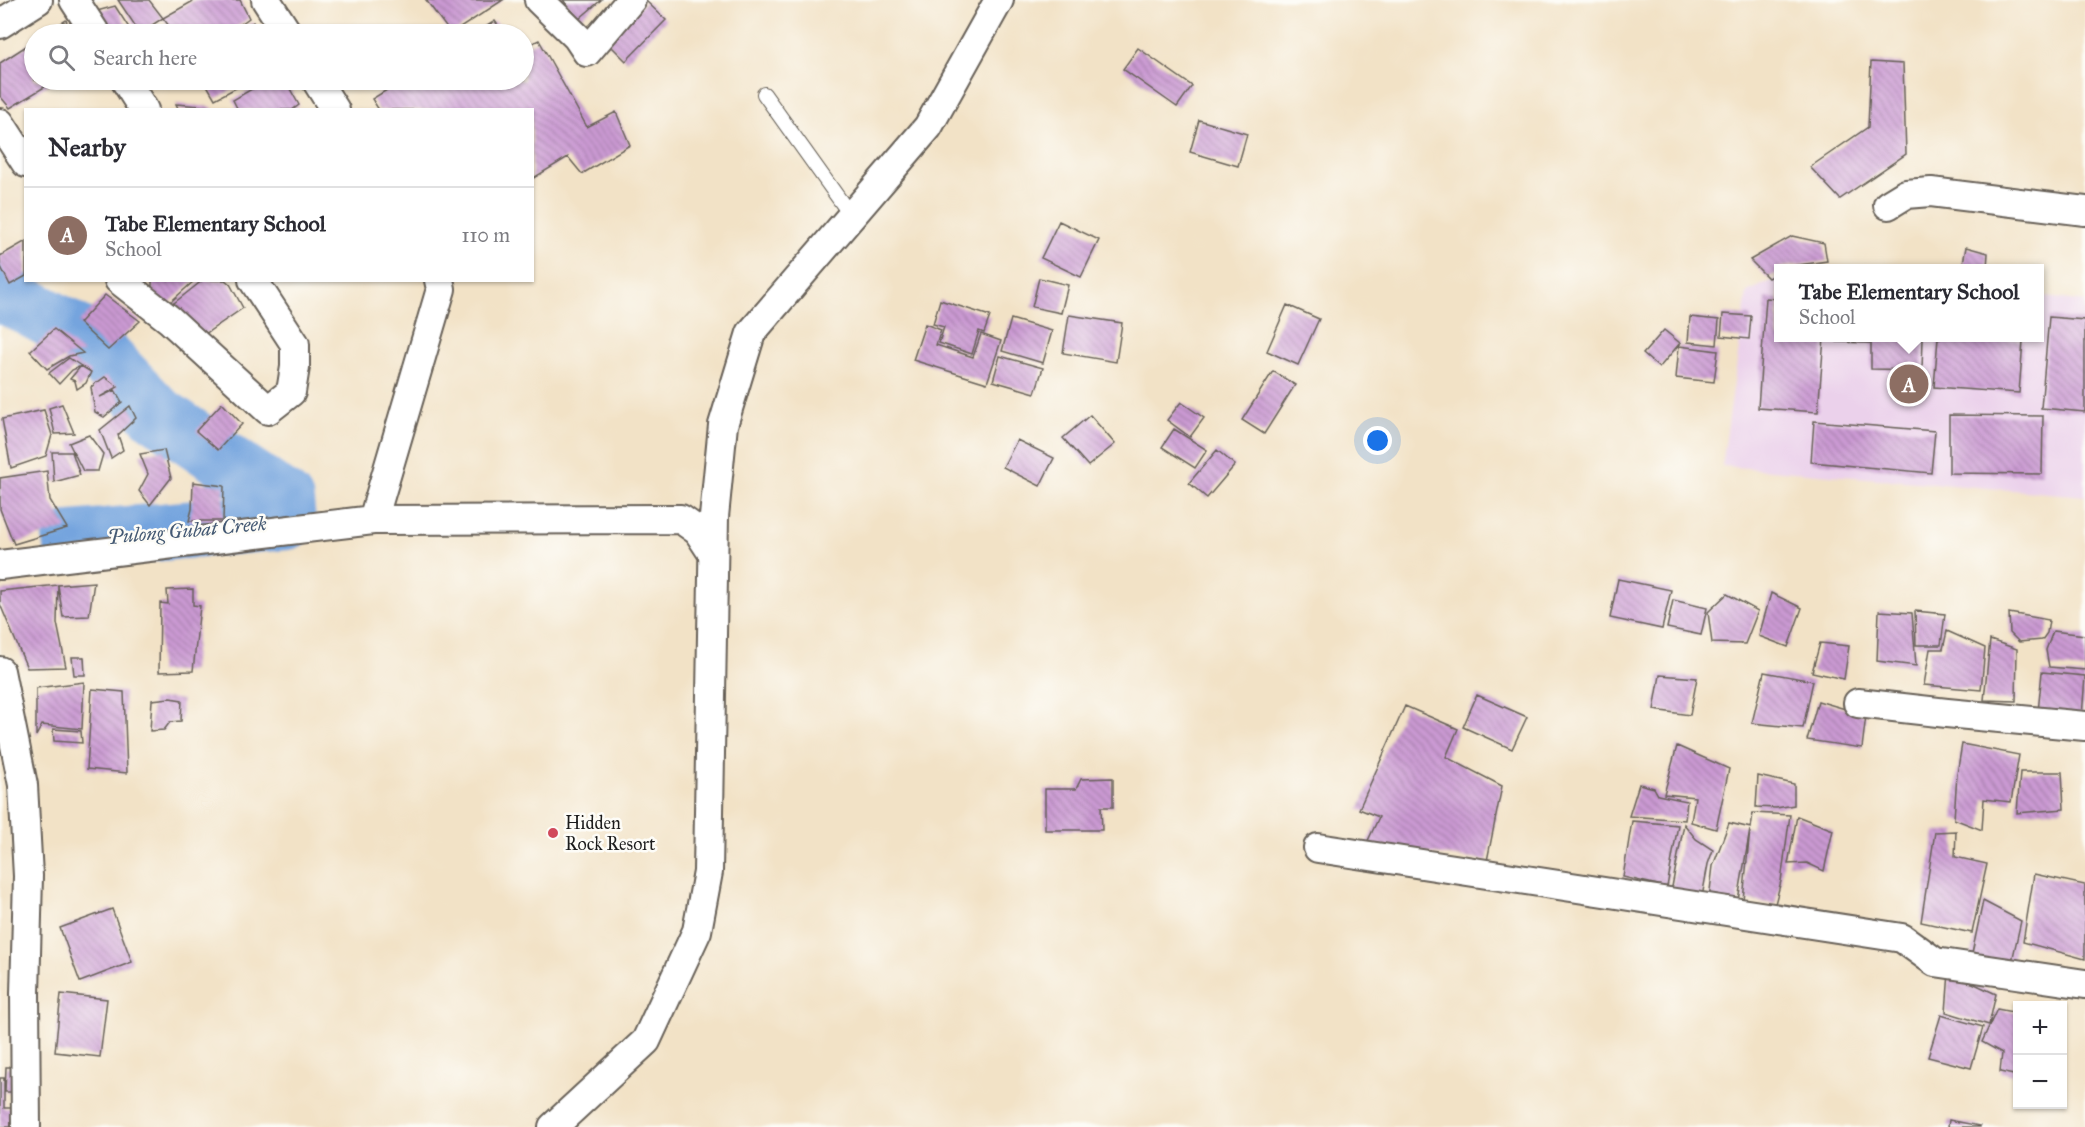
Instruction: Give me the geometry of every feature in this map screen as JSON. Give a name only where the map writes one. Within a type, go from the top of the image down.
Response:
[{"type":"street","points":[[0,24],[38,0]]},
{"type":"street","points":[[74,0],[90,24]]},
{"type":"street","points":[[539,0],[577,37],[587,52],[631,0]]},
{"type":"street","points":[[553,1127],[646,1041],[698,931],[708,872],[714,518],[723,425],[751,333],[928,127],[999,0]]},
{"type":"street","points":[[275,3],[284,24]]},
{"type":"street","points":[[131,90],[143,108]]},
{"type":"street","points":[[322,90],[334,108]]},
{"type":"street","points":[[0,123],[24,160]]},
{"type":"street","points":[[1888,205],[1906,194],[1931,192],[2085,211]]},
{"type":"street","points":[[122,282],[170,320],[268,410],[291,392],[296,367],[295,344],[254,282]]},
{"type":"street","points":[[373,520],[441,289],[439,282]]},
{"type":"street","points":[[0,565],[373,520],[681,519],[698,531],[713,554]]},
{"type":"street","points":[[0,671],[24,796],[28,876],[25,994],[26,1127]]},
{"type":"street","points":[[1858,703],[2085,726]]},
{"type":"street","points":[[1318,848],[1902,938],[1935,962],[2085,984]]},
{"type":"lane","points":[[764,94],[852,216]]},
{"type":"shaded area","points":[[1774,280],[1774,342],[2044,342],[2044,297],[2085,302],[2085,496],[1722,466],[1747,292]]},
{"type":"building","points":[[118,0],[149,0],[163,18],[154,24],[134,24]]},
{"type":"building","points":[[195,0],[240,0],[249,18],[241,24],[168,24],[163,18]]},
{"type":"building","points":[[426,0],[503,0],[466,24],[444,24]]},
{"type":"building","points":[[563,0],[601,0],[579,19]]},
{"type":"building","points":[[646,1],[666,20],[626,61],[607,42]]},
{"type":"building","points":[[115,6],[127,24],[104,24],[97,11]]},
{"type":"building","points":[[539,40],[587,127],[616,112],[630,145],[582,174],[568,157],[534,178],[534,108],[378,108],[372,99],[387,90],[534,90],[534,42]]},
{"type":"building","points":[[24,47],[24,90],[40,90],[10,108],[0,96],[0,63]]},
{"type":"building","points":[[1138,48],[1192,86],[1177,107],[1123,69]]},
{"type":"building","points":[[1871,62],[1903,64],[1906,154],[1840,199],[1810,167],[1868,127]]},
{"type":"building","points":[[210,90],[232,90],[215,99]]},
{"type":"building","points":[[250,90],[291,90],[299,105],[295,108],[237,108],[233,100]]},
{"type":"building","points":[[176,104],[212,108],[178,108]]},
{"type":"building","points":[[1199,120],[1247,134],[1238,166],[1190,152]]},
{"type":"building","points":[[1059,221],[1099,240],[1081,277],[1041,258]]},
{"type":"building","points":[[1792,236],[1824,243],[1827,261],[1806,264],[1774,264],[1774,275],[1768,278],[1750,260]]},
{"type":"building","points":[[24,242],[24,277],[10,285],[0,265],[0,256]]},
{"type":"building","points":[[1966,247],[1988,253],[1987,264],[1963,264]]},
{"type":"building","points":[[1039,278],[1068,285],[1061,313],[1032,307]]},
{"type":"building","points":[[152,282],[193,282],[166,306],[152,297]]},
{"type":"building","points":[[200,282],[228,282],[243,308],[202,336],[174,303]]},
{"type":"building","points":[[105,295],[140,321],[108,350],[79,323]]},
{"type":"building","points":[[1766,298],[1774,299],[1774,342],[1824,342],[1818,412],[1758,408]]},
{"type":"building","points":[[940,300],[990,316],[984,333],[979,331],[972,354],[939,343],[944,327],[933,324]]},
{"type":"building","points":[[1287,305],[1319,319],[1298,365],[1267,351]]},
{"type":"building","points":[[1723,314],[1751,316],[1749,339],[1721,336]]},
{"type":"building","points":[[1069,315],[1122,323],[1116,362],[1063,353]]},
{"type":"building","points":[[1690,317],[1719,320],[1717,345],[1688,342]]},
{"type":"building","points":[[2049,317],[2085,320],[2085,412],[2041,408]]},
{"type":"building","points":[[1011,319],[1052,331],[1043,363],[1002,351]]},
{"type":"building","points":[[925,324],[941,330],[936,345],[973,357],[981,334],[1001,341],[987,383],[913,360]]},
{"type":"building","points":[[54,329],[83,353],[69,356],[47,369],[30,351]]},
{"type":"building","points":[[1664,330],[1680,343],[1659,368],[1643,354]]},
{"type":"building","points":[[1837,342],[1923,342],[1922,370],[1871,369],[1871,343]]},
{"type":"building","points":[[1938,342],[2023,342],[2019,393],[1934,387]]},
{"type":"building","points":[[1679,346],[1718,351],[1714,382],[1676,378]]},
{"type":"building","points":[[1000,356],[1043,368],[1035,393],[993,381]]},
{"type":"building","points":[[69,358],[81,366],[72,370],[59,384],[49,373]]},
{"type":"building","points":[[81,366],[91,372],[86,383],[77,389],[75,381],[70,379]]},
{"type":"building","points":[[1273,371],[1295,385],[1264,434],[1242,420]]},
{"type":"building","points":[[105,377],[118,387],[100,397],[115,390],[122,402],[104,417],[95,412],[91,387]]},
{"type":"building","points":[[1181,402],[1204,418],[1190,437],[1167,420]]},
{"type":"building","points":[[222,403],[242,424],[218,450],[196,431]]},
{"type":"building","points":[[62,404],[74,433],[55,434],[49,408]]},
{"type":"building","points":[[130,406],[136,418],[118,435],[123,450],[111,458],[100,430]]},
{"type":"building","points":[[44,410],[52,435],[46,456],[11,468],[2,419]]},
{"type":"building","points":[[1090,415],[1115,444],[1088,466],[1063,438]]},
{"type":"building","points":[[1949,415],[2043,416],[2042,474],[1949,473]]},
{"type":"building","points":[[1814,421],[1935,431],[1931,473],[1811,462]]},
{"type":"building","points":[[1174,429],[1207,450],[1195,468],[1162,447]]},
{"type":"building","points":[[89,435],[103,454],[98,471],[83,471],[69,443]]},
{"type":"building","points":[[1017,440],[1054,458],[1040,486],[1003,467]]},
{"type":"building","points":[[164,450],[171,478],[150,505],[139,491],[148,474],[140,454]]},
{"type":"building","points":[[1217,450],[1235,465],[1207,498],[1189,483]]},
{"type":"building","points":[[52,452],[72,452],[80,475],[54,482]]},
{"type":"building","points":[[47,471],[50,500],[67,528],[14,544],[0,509],[0,478]]},
{"type":"building","points":[[193,482],[224,486],[223,521],[189,521]]},
{"type":"building","points":[[1618,579],[1671,590],[1662,629],[1610,618]]},
{"type":"building","points":[[94,582],[89,616],[63,617],[58,585]]},
{"type":"building","points":[[58,585],[57,623],[66,667],[27,668],[0,604],[0,591]]},
{"type":"building","points":[[193,589],[193,605],[200,606],[193,671],[159,672],[160,603],[168,604],[167,590]]},
{"type":"building","points":[[1771,593],[1802,608],[1788,647],[1759,636]]},
{"type":"building","points":[[1727,594],[1758,611],[1745,644],[1712,643],[1708,612]]},
{"type":"building","points":[[1673,600],[1707,608],[1701,635],[1667,628]]},
{"type":"building","points":[[1879,611],[1912,613],[1916,666],[1877,661]]},
{"type":"building","points":[[1915,611],[1945,614],[1941,645],[1916,645]]},
{"type":"building","points":[[2009,613],[2049,620],[2047,633],[2042,640],[2019,642],[2010,633]]},
{"type":"building","points":[[1947,631],[1985,648],[1981,690],[1924,685],[1930,649],[1943,649]]},
{"type":"building","points":[[2053,631],[2085,635],[2085,670],[2049,667],[2046,650]]},
{"type":"building","points":[[1990,640],[2017,649],[2016,701],[1984,700]]},
{"type":"building","points":[[1820,643],[1849,646],[1844,679],[1812,672]]},
{"type":"building","points":[[72,657],[84,657],[85,675],[74,675]]},
{"type":"building","points":[[1764,672],[1813,681],[1803,728],[1752,723]]},
{"type":"building","points":[[2042,672],[2085,676],[2082,717],[2038,712]]},
{"type":"building","points":[[1660,675],[1697,678],[1690,715],[1654,710]]},
{"type":"building","points":[[84,682],[82,729],[42,725],[36,736],[36,688]]},
{"type":"building","points":[[92,689],[124,692],[127,773],[87,769]]},
{"type":"building","points":[[1477,695],[1527,717],[1512,749],[1463,727]]},
{"type":"building","points":[[170,698],[182,700],[181,721],[170,722],[164,730],[150,731],[152,700]]},
{"type":"building","points":[[1818,701],[1866,715],[1862,748],[1807,740]]},
{"type":"building","points":[[1405,706],[1458,729],[1446,757],[1502,786],[1487,861],[1366,845],[1379,817],[1359,809]]},
{"type":"building","points":[[53,729],[81,731],[82,743],[54,741]]},
{"type":"building","points":[[1962,744],[2019,755],[2011,802],[1984,799],[1982,830],[1954,819]]},
{"type":"building","points":[[1677,746],[1729,769],[1716,829],[1691,822],[1695,797],[1664,794]]},
{"type":"building","points":[[2020,772],[2062,772],[2064,809],[2017,813]]},
{"type":"building","points":[[1758,776],[1794,784],[1794,805],[1776,808],[1756,807]]},
{"type":"building","points":[[1113,778],[1113,807],[1101,807],[1102,830],[1045,830],[1045,789],[1076,789],[1081,779]]},
{"type":"building","points":[[1639,784],[1654,788],[1658,795],[1687,801],[1685,820],[1629,816]]},
{"type":"building","points":[[1753,813],[1790,815],[1781,881],[1775,904],[1743,900],[1750,830],[1737,906],[1709,899],[1713,866],[1729,823],[1751,828]]},
{"type":"building","points":[[1797,816],[1833,830],[1824,871],[1807,863],[1788,864]]},
{"type":"building","points":[[1632,821],[1678,825],[1667,887],[1623,877]]},
{"type":"building","points":[[1684,824],[1696,839],[1713,850],[1702,897],[1671,892]]},
{"type":"building","points":[[1956,831],[1955,857],[1987,864],[1972,933],[1921,922],[1935,832]]},
{"type":"building","points":[[2034,874],[2085,885],[2085,959],[2023,942]]},
{"type":"building","points":[[1983,901],[2021,921],[2011,966],[1970,963]]},
{"type":"building","points":[[112,909],[132,962],[80,982],[60,928]]},
{"type":"building","points":[[1949,972],[1996,994],[1989,1025],[1946,1012]]},
{"type":"building","points":[[61,994],[107,999],[100,1057],[55,1052]]},
{"type":"building","points":[[1997,1009],[2013,1012],[2013,1075],[2000,1072],[2002,1053],[1982,1042]]},
{"type":"building","points":[[1941,1015],[1983,1027],[1971,1068],[1928,1057]]},
{"type":"building","points":[[6,1067],[21,1067],[21,1092],[5,1092]]},
{"type":"building","points":[[0,1078],[4,1078],[4,1108],[11,1108],[11,1127],[0,1127]]},
{"type":"building","points":[[1949,1120],[1980,1126],[1980,1127],[1948,1127]]},
{"type":"waterway","name":"Pulong Gubat Creek","points":[[0,292],[84,337],[156,413],[285,501],[287,521],[71,540]]},
{"type":"place","name":"Tabe Elementary School","points":[[1909,384]]},
{"type":"place","name":"Hidden Rock Resort","points":[[553,833]]}]
